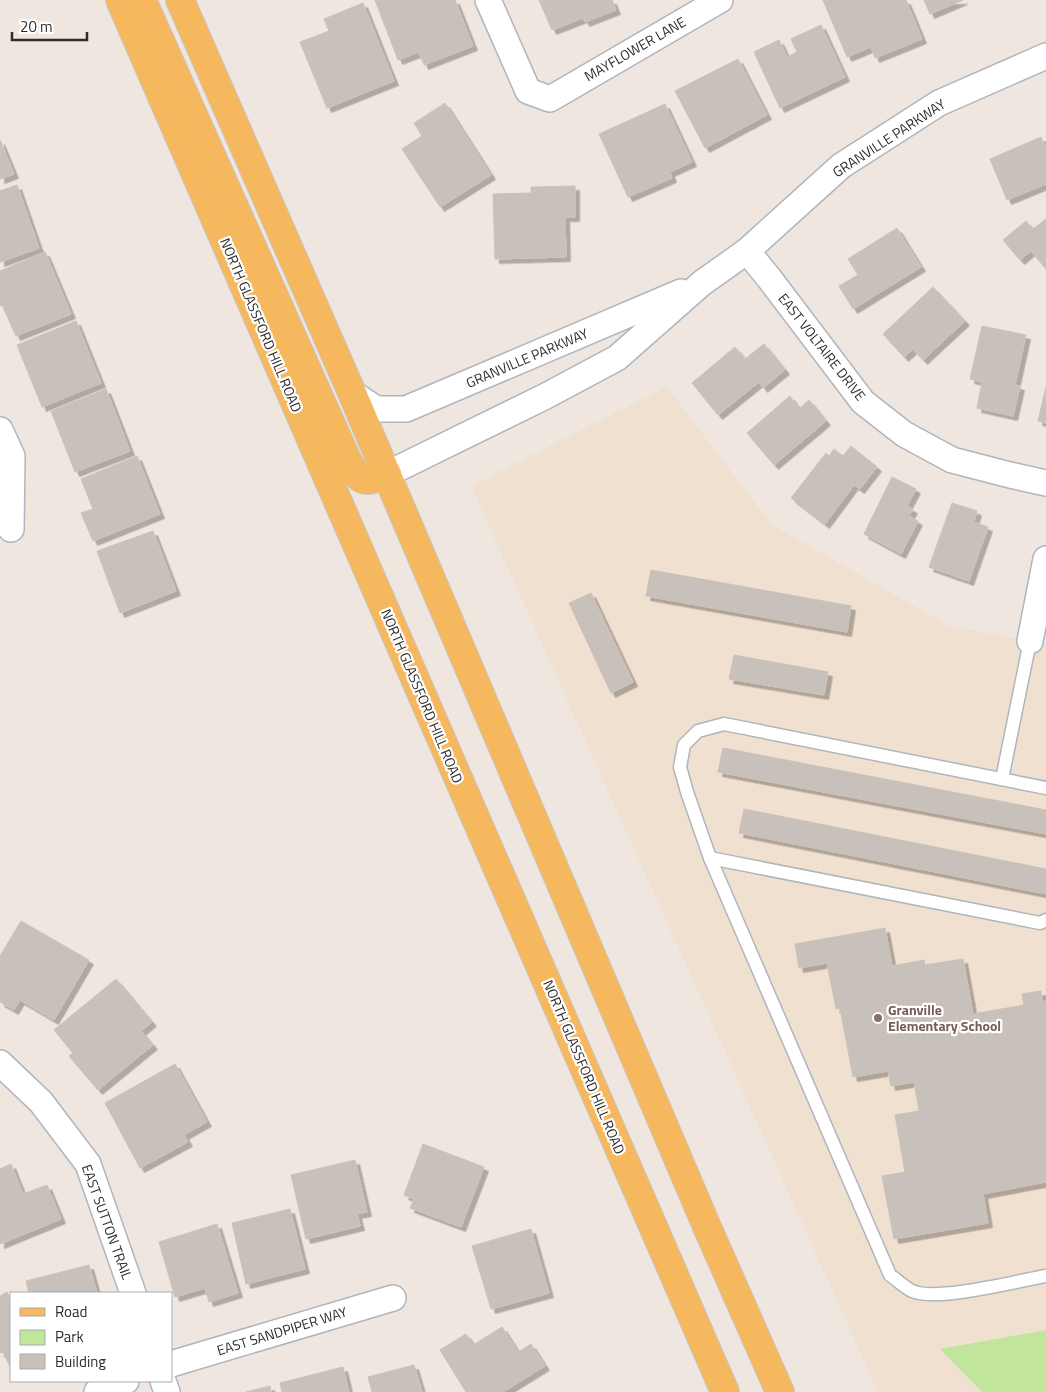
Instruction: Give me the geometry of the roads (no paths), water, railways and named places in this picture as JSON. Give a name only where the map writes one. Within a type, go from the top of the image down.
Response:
[{"type":"main road","name":"NORTH GLASSFORD HILL ROAD","points":[[120,0],[725,1392]]},
{"type":"main road","points":[[142,0],[349,464],[362,480],[387,474]]},
{"type":"main road","points":[[180,0],[387,474],[707,1227],[780,1392]]},
{"type":"street","name":"MAYFLOWER LANE","points":[[488,0],[528,92],[550,98],[720,0]]},
{"type":"street","name":"GRANVILLE PARKWAY","points":[[387,474],[544,397],[618,358],[702,283],[747,252],[841,166],[939,103],[1046,56]]},
{"type":"street","name":"EAST VOLTAIRE DRIVE","points":[[747,252],[863,402],[904,434],[952,460],[1046,483]]},
{"type":"street","name":"GRANVILLE PARKWAY","points":[[352,393],[376,408],[406,409],[702,283]]},
{"type":"street","points":[[0,430],[12,456],[11,529]]},
{"type":"street","points":[[1030,641],[1046,559]]},
{"type":"street","name":"EAST SUTTON TRAIL","points":[[0,1063],[41,1102],[88,1164],[133,1292]]},
{"type":"street","name":"EAST SANDPIPER WAY","points":[[172,1364],[393,1298]]},
{"type":"street","points":[[96,1392],[123,1382]]},
{"type":"lane","points":[[1002,779],[1030,641]]},
{"type":"lane","points":[[1046,788],[724,724],[698,731],[684,745],[680,767],[710,858],[890,1275],[913,1291],[936,1294],[964,1291],[1046,1276]]},
{"type":"lane","points":[[710,858],[1040,923],[1046,920]]},
{"type":"place","name":"Granville Elementary School","points":[[878,1018]]}]
